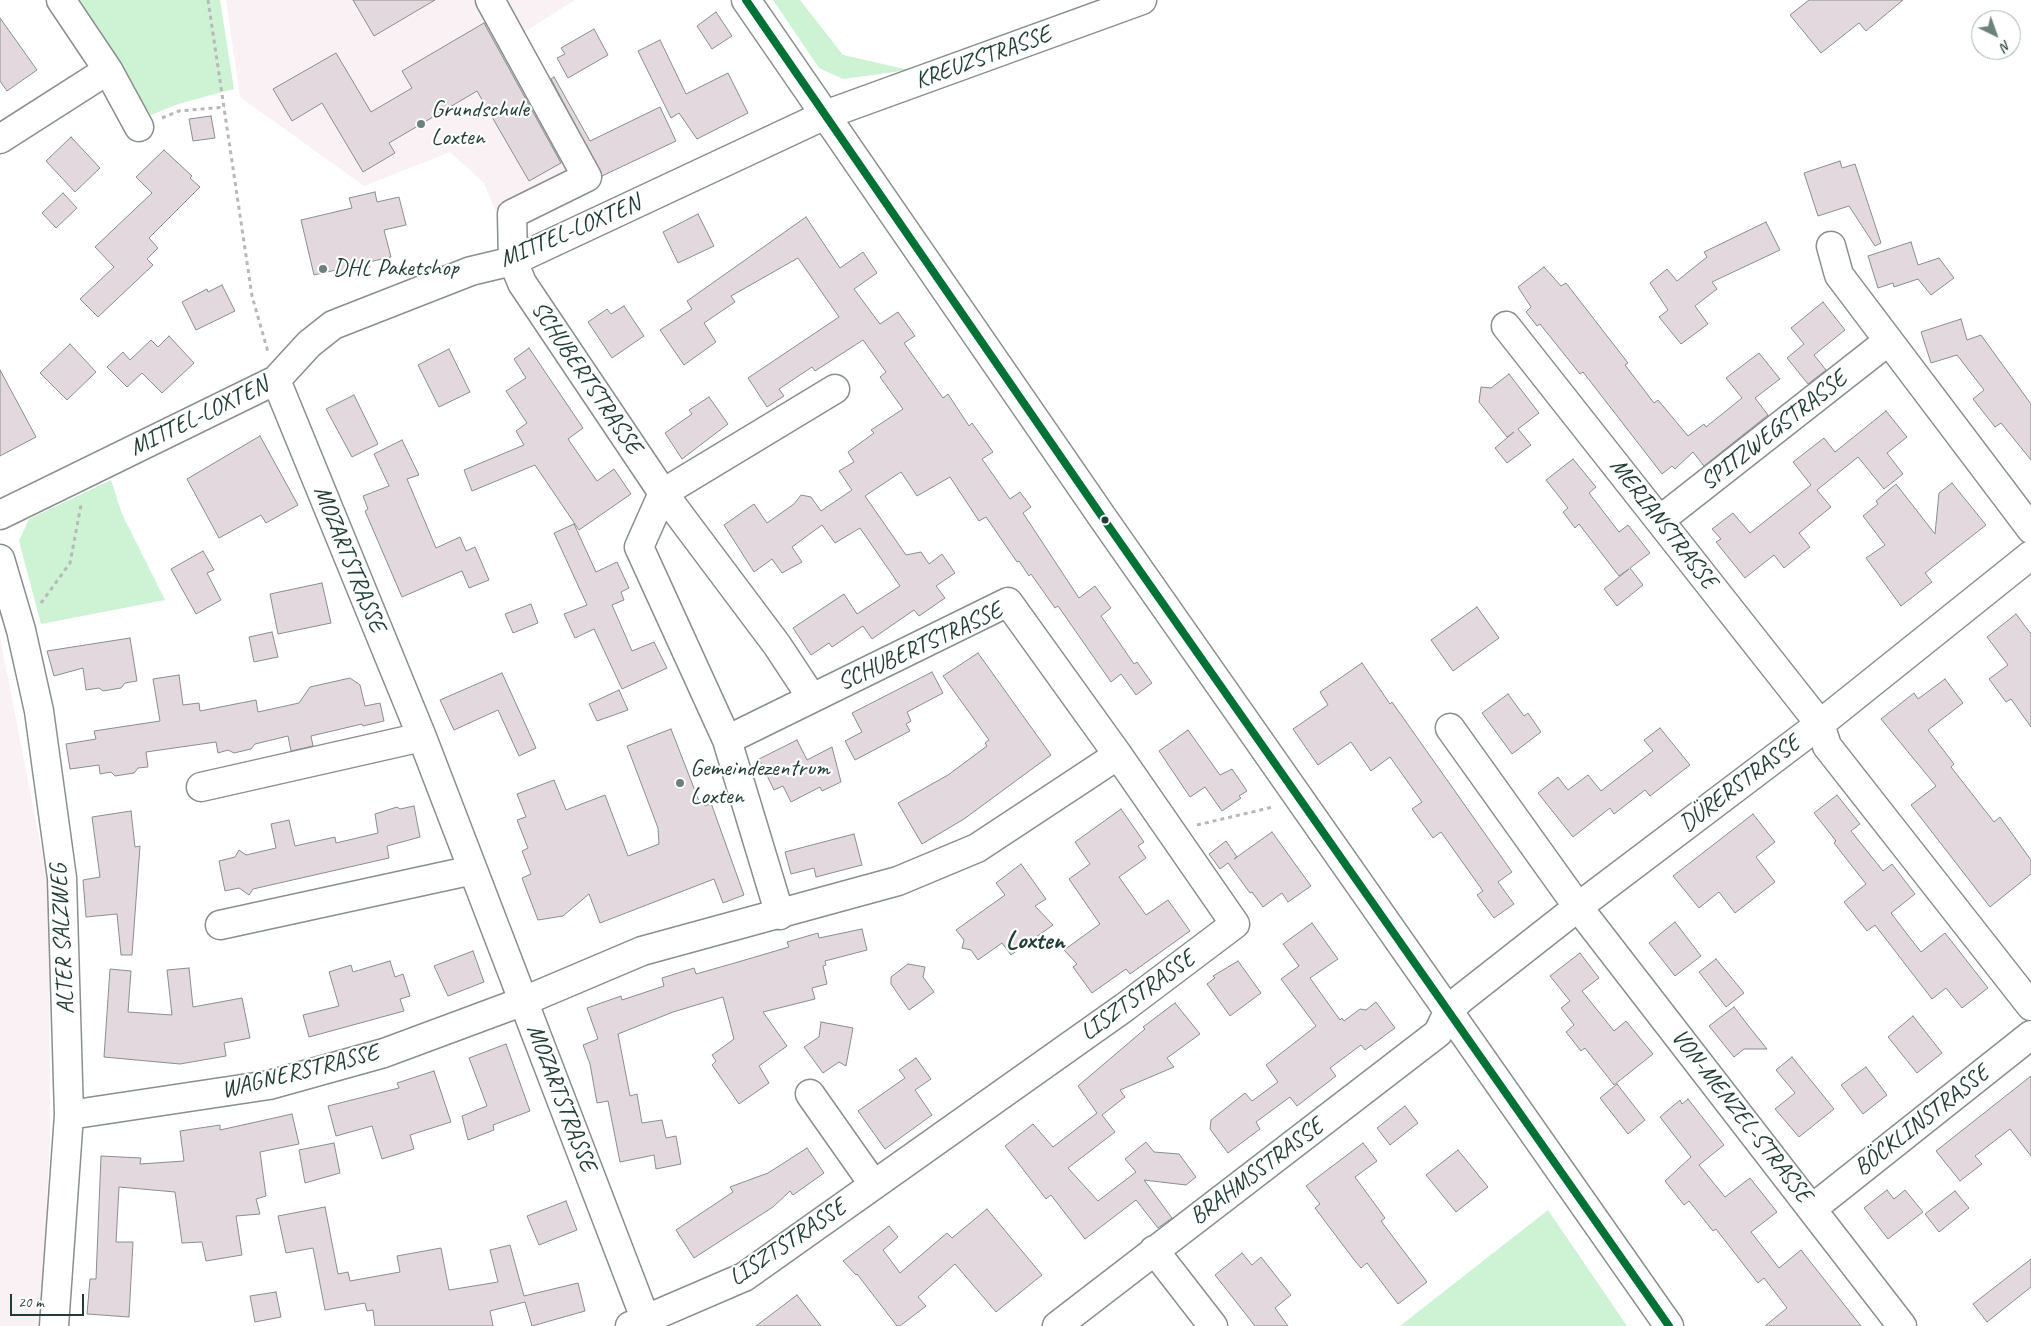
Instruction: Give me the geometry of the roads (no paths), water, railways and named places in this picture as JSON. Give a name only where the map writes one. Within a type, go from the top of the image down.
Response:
[{"type":"street","points":[[61,0],[108,70],[140,127]]},
{"type":"street","points":[[490,0],[587,177],[512,214],[513,262]]},
{"type":"street","points":[[746,0],[1300,801],[1449,1010],[1669,1326]]},
{"type":"street","name":"KREUZSTRASSE","points":[[825,115],[1142,0]]},
{"type":"street","points":[[0,139],[108,70]]},
{"type":"street","name":"MITTEL-LOXTEN","points":[[0,515],[276,380],[308,344],[333,325],[470,271],[513,262],[825,115]]},
{"type":"street","points":[[1831,246],[1839,275],[1887,342],[2031,529]]},
{"type":"street","name":"SCHUBERTSTRASSE","points":[[513,262],[522,283],[663,493],[777,645],[812,698]]},
{"type":"street","name":"MERIANSTRASSE","points":[[1506,326],[1820,724]]},
{"type":"street","name":"SPITZWEGSTRASSE","points":[[1660,520],[1887,342]]},
{"type":"street","name":"MOZARTSTRASSE","points":[[276,380],[422,737],[524,1001],[641,1324]]},
{"type":"street","points":[[780,915],[727,740],[639,546],[663,493],[835,389]]},
{"type":"street","name":"DÜRERSTRASSE","points":[[1449,1010],[1578,907],[1820,724],[2031,556]]},
{"type":"street","name":"ALTER SALZWEG","points":[[0,558],[21,630],[39,711],[62,878],[69,1115],[54,1326]]},
{"type":"street","name":"SCHUBERTSTRASSE","points":[[727,740],[1008,602],[1118,755]]},
{"type":"street","points":[[1820,724],[1827,746],[2031,1006]]},
{"type":"street","name":"VON-MENZEL-STRASSE","points":[[1450,728],[1578,907],[1902,1326]]},
{"type":"street","points":[[202,787],[422,737]]},
{"type":"street","points":[[524,1001],[642,951],[780,915],[898,881],[977,848],[1118,755]]},
{"type":"street","name":"LISZTSTRASSE","points":[[641,1324],[744,1277],[1125,1007],[1234,924],[1118,755]]},
{"type":"street","points":[[220,926],[473,870]]},
{"type":"street","name":"WAGNERSTRASSE","points":[[69,1115],[269,1085],[384,1053],[524,1001]]},
{"type":"street","name":"BRAHMSSTRASSE","points":[[1057,1326],[1438,1033],[1449,1010]]},
{"type":"street","name":"BÖCKLINSTRASSE","points":[[1812,1208],[2031,1035]]},
{"type":"street","points":[[810,1094],[874,1185]]},
{"type":"street","points":[[1154,1250],[1213,1326]]},
{"type":"place","name":"Grundschule Loxten","points":[[421,124]]},
{"type":"place","name":"DHL Paketshop","points":[[323,269]]},
{"type":"place","name":"Gemeindezentrum Loxten","points":[[680,783]]},
{"type":"district","name":"Loxten","points":[[1035,941]]}]
